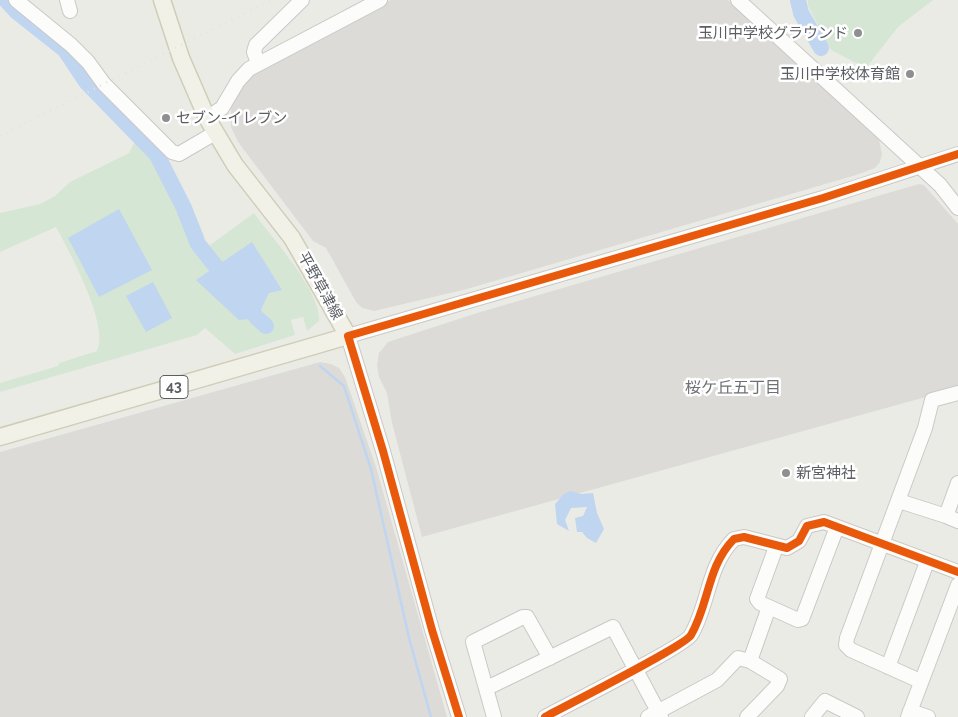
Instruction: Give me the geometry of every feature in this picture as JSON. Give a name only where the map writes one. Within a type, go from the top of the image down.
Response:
[{"type":"main road","name":"平野草津線","points":[[0,437],[348,336],[292,238],[235,165],[207,118],[181,58],[162,0]]},
{"type":"street","points":[[16,0],[71,45],[88,62],[104,84],[172,152],[178,154],[216,133]]},
{"type":"street","points":[[258,64],[254,52],[256,45],[302,0]]},
{"type":"street","points":[[207,118],[222,108],[238,81],[258,64],[380,0]]},
{"type":"street","points":[[738,0],[919,165],[940,185],[958,208]]},
{"type":"street","points":[[459,717],[432,630],[384,451],[348,336],[814,201],[919,165],[958,154]]},
{"type":"street","points":[[920,681],[851,650],[846,645],[925,428],[932,400],[958,393]]},
{"type":"street","points":[[899,500],[952,518],[958,483]]},
{"type":"street","points":[[545,717],[690,637],[721,553],[734,538],[744,537],[776,546],[794,546],[807,526],[824,522],[958,572]]},
{"type":"street","points":[[776,546],[757,599],[769,607],[798,620],[802,619],[837,527]]},
{"type":"street","points":[[888,667],[927,562]]},
{"type":"street","points":[[928,717],[909,714],[958,585]]},
{"type":"street","points":[[750,661],[769,607]]},
{"type":"street","points":[[494,717],[473,642],[523,617],[529,619],[550,658]]},
{"type":"street","points":[[487,688],[613,627],[636,668],[655,715],[717,680],[738,658],[750,661],[780,679],[777,686],[747,717]]},
{"type":"street","points":[[812,717],[825,701],[857,717]]},
{"type":"shaded area","points":[[391,0],[728,0],[879,140],[882,154],[880,162],[875,168],[856,175],[467,289],[374,311],[362,308],[356,302],[326,248],[313,241],[238,142],[231,127],[231,108],[239,90],[254,73]]},
{"type":"shaded area","points":[[919,184],[924,185],[958,224],[958,388],[422,537],[392,423],[387,393],[379,377],[377,365],[379,353],[388,342],[477,313]]},
{"type":"shaded area","points":[[320,362],[339,368],[345,377],[376,467],[447,717],[0,717],[0,452]]},
{"type":"green space","name":"玉川中学校グラウンド","points":[[808,0],[933,0],[898,27],[866,68],[831,50],[808,6]]},
{"type":"green space","points":[[141,142],[151,152],[181,209],[191,204],[204,236],[200,241],[206,248],[254,213],[294,266],[313,295],[318,309],[319,321],[307,331],[303,317],[291,320],[295,335],[235,354],[205,328],[197,335],[0,392],[0,383],[58,366],[59,363],[97,351],[100,339],[98,324],[86,289],[56,227],[0,252],[0,213],[40,204],[55,196],[70,182],[129,153],[134,143]],"holes":[[[196,280],[269,293],[257,318]]]},
{"type":"water","points":[[119,209],[152,270],[99,297],[68,238]]},
{"type":"water","points":[[252,242],[282,290],[269,293],[257,318],[239,320],[196,280]]},
{"type":"water","points":[[153,282],[172,318],[146,332],[126,296]]},
{"type":"water","points":[[570,491],[581,494],[593,493],[597,513],[604,529],[596,543],[587,538],[582,532],[577,532],[575,518],[583,516],[587,507],[571,508],[565,520],[569,531],[557,524],[555,504],[564,494]]},
{"type":"waterway","points":[[6,0],[17,12],[65,50],[87,83],[157,155],[183,206],[198,244],[229,283]]},
{"type":"waterway","points":[[798,0],[801,13],[821,48]]},
{"type":"waterway","points":[[245,302],[257,318],[266,326]]},
{"type":"waterway","points":[[320,366],[344,386],[371,469],[409,638],[431,717]]},
{"type":"railway","points":[[0,136],[271,0]]},
{"type":"cycle path","points":[[459,717],[432,630],[383,451],[348,336],[823,198],[958,154]]},
{"type":"cycle path","points":[[545,717],[647,663],[691,635],[702,611],[718,561],[734,539],[744,537],[787,548],[799,541],[807,526],[824,522],[958,572]]},
{"type":"place","name":"玉川中学校グラウンド","points":[[858,33]]},
{"type":"place","name":"玉川中学校体育館","points":[[910,74]]},
{"type":"place","name":"セブン-イレブン","points":[[166,118]]},
{"type":"place","name":"新宮神社","points":[[786,473]]},
{"type":"district","name":"桜ケ丘五丁目","points":[[733,388]]}]
